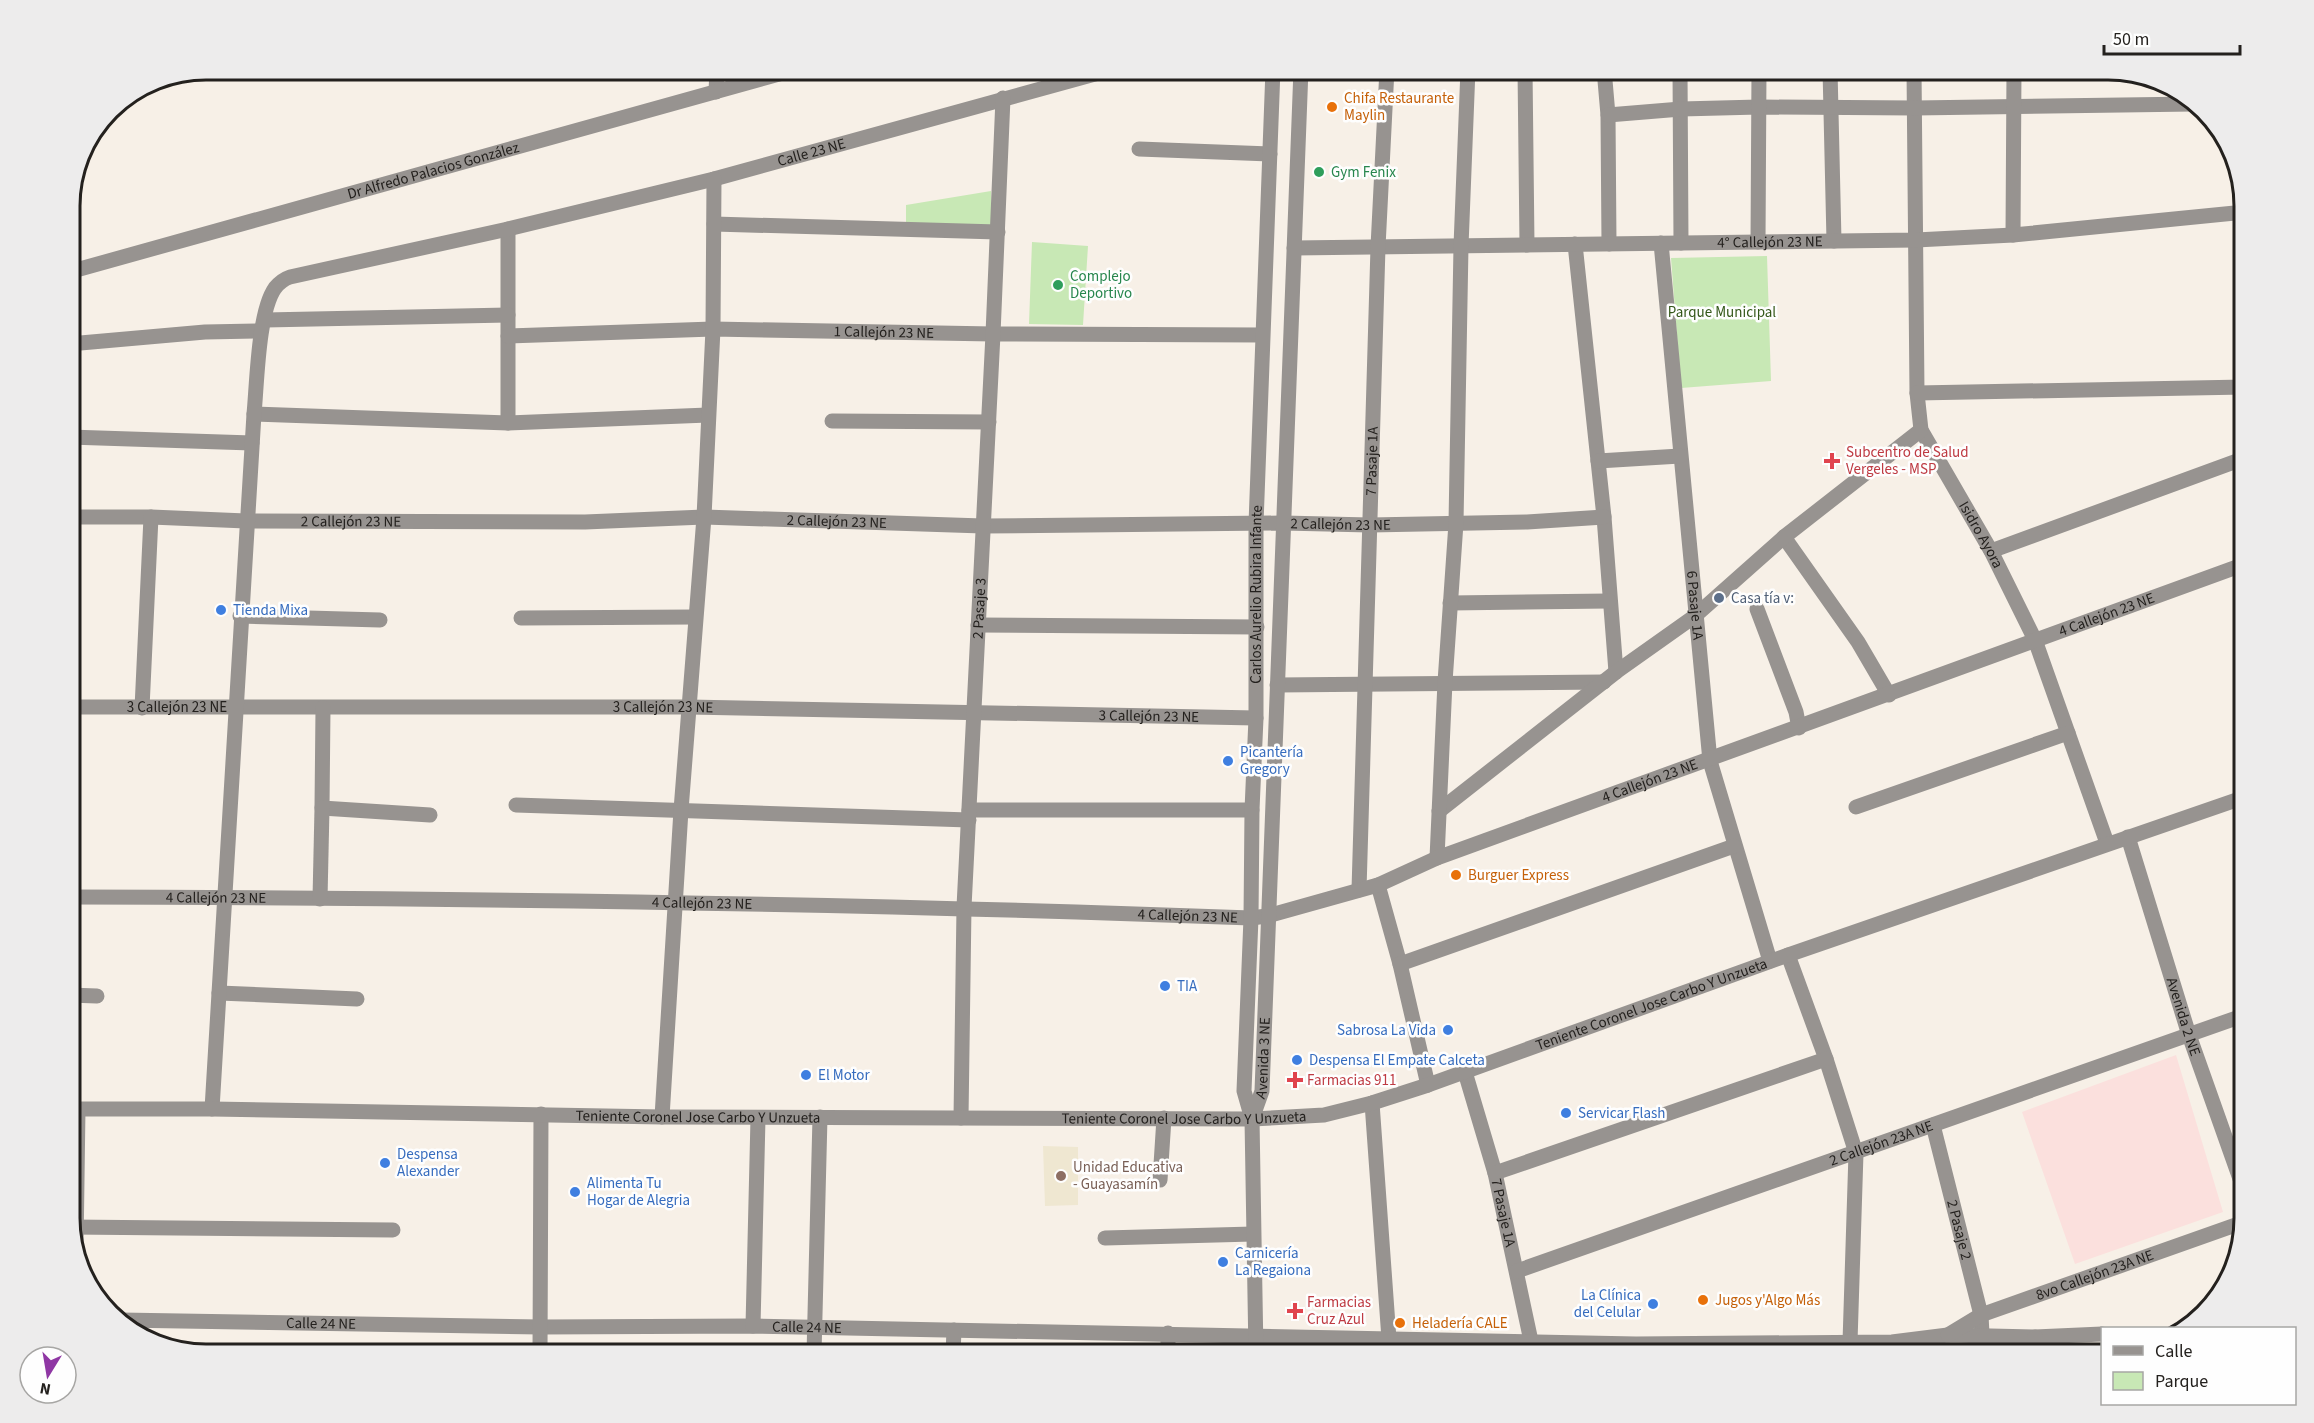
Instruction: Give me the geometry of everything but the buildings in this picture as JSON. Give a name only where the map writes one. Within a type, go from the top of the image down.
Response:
[{"type":"street","name":"Carlos Aurelio Rubira Infante","points":[[1252,1119],[1244,1091],[1256,718],[1256,524],[1273,79]]},
{"type":"street","name":"Carlos Aurelio Rubira Infante","points":[[1267,916],[1301,79]]},
{"type":"street","name":"7 Pasaje 1A","points":[[1359,890],[1378,247],[1386,79]]},
{"type":"street","points":[[1437,858],[1445,682],[1456,523],[1461,246],[1468,79]]},
{"type":"street","points":[[1525,79],[1527,245]]},
{"type":"street","points":[[1605,79],[1608,115],[1609,244]]},
{"type":"street","points":[[1681,79],[1681,243]]},
{"type":"street","points":[[1758,242],[1759,79]]},
{"type":"street","points":[[1831,79],[1834,241]]},
{"type":"street","name":"Isidro Ayora","points":[[1914,79],[1917,393],[1921,430],[1991,551],[2035,640],[2108,843]]},
{"type":"street","points":[[2013,235],[2014,79]]},
{"type":"street","points":[[716,93],[717,80]]},
{"type":"street","name":"Dr Alfredo Palacios González","points":[[80,270],[761,80]]},
{"type":"street","name":"Calle 23 NE","points":[[212,1109],[254,414],[263,326],[275,288],[290,277],[508,229],[714,179],[1073,80]]},
{"type":"street","name":"2 Pasaje 3","points":[[961,1118],[964,907],[1003,98]]},
{"type":"street","points":[[1608,115],[1682,109],[1760,107],[1915,108],[2182,104]]},
{"type":"street","points":[[1138,149],[1270,154]]},
{"type":"street","points":[[662,1117],[688,707],[704,517],[714,328],[714,179]]},
{"type":"street","name":"4° Callejón 23 NE","points":[[1294,248],[1916,240],[2013,235],[2234,213]]},
{"type":"street","points":[[714,224],[998,232]]},
{"type":"street","points":[[508,229],[508,423]]},
{"type":"street","name":"6 Pasaje 1A","points":[[1661,243],[1710,760],[1770,961]]},
{"type":"street","points":[[1575,244],[1604,517],[1616,672]]},
{"type":"street","points":[[80,343],[263,326],[508,315]]},
{"type":"street","name":"1 Callejón 23 NE","points":[[508,336],[714,328],[993,334],[1262,335]]},
{"type":"street","points":[[1917,393],[2234,387]]},
{"type":"street","points":[[254,414],[508,423],[708,416]]},
{"type":"street","points":[[832,421],[989,422]]},
{"type":"street","points":[[1439,811],[1616,672],[1695,616],[1784,537],[1921,430]]},
{"type":"street","points":[[80,437],[252,443]]},
{"type":"street","points":[[1598,461],[1680,456]]},
{"type":"street","points":[[1991,551],[2234,462]]},
{"type":"street","name":"2 Callejón 23 NE","points":[[80,517],[246,521],[585,522],[704,517],[983,526],[1283,523],[1370,525],[1527,522],[1604,517]]},
{"type":"street","points":[[141,708],[151,517]]},
{"type":"street","points":[[1784,537],[1858,642],[1889,695]]},
{"type":"street","name":"4 Callejón 23 NE","points":[[80,897],[676,901],[964,907],[1251,918],[1267,916],[1378,885],[1437,858],[2234,568]]},
{"type":"street","points":[[1450,603],[1609,601]]},
{"type":"street","points":[[1757,609],[1796,712],[1799,728]]},
{"type":"street","points":[[240,616],[380,620]]},
{"type":"street","points":[[521,618],[695,617]]},
{"type":"street","points":[[978,625],[1257,627]]},
{"type":"street","points":[[1277,685],[1604,682]]},
{"type":"street","name":"3 Callejón 23 NE","points":[[80,707],[688,707],[1256,718]]},
{"type":"street","points":[[320,898],[323,708]]},
{"type":"street","points":[[1856,807],[2068,733]]},
{"type":"street","name":"Teniente Coronel Jose Carbo Y Unzueta","points":[[80,1109],[758,1118],[1252,1119],[1324,1115],[1428,1085],[1770,961],[2234,801]]},
{"type":"street","points":[[516,806],[969,815],[1252,810]]},
{"type":"street","points":[[322,808],[430,815]]},
{"type":"street","name":"Avenida 2 NE","points":[[2128,837],[2189,1035],[2234,1163]]},
{"type":"street","points":[[1400,964],[1734,846]]},
{"type":"street","points":[[1378,885],[1400,964],[1428,1085]]},
{"type":"street","name":"Avenida 3 NE","points":[[1253,1234],[1252,1119],[1262,1091],[1267,916]]},
{"type":"street","points":[[1788,955],[1826,1059],[1856,1153],[1850,1342]]},
{"type":"street","points":[[219,993],[357,999]]},
{"type":"street","points":[[80,995],[97,996]]},
{"type":"street","name":"2 Callejón 23A NE","points":[[1517,1270],[2234,1019]]},
{"type":"street","points":[[1495,1173],[1826,1059]]},
{"type":"street","name":"7 Pasaje 1A","points":[[1465,1072],[1495,1173],[1517,1270],[1530,1344]]},
{"type":"street","points":[[1372,1103],[1381,1338],[1378,1344]]},
{"type":"street","points":[[540,1344],[541,1114]]},
{"type":"street","points":[[814,1344],[820,1117]]},
{"type":"street","points":[[753,1326],[758,1118]]},
{"type":"street","points":[[1160,1180],[1164,1118]]},
{"type":"street","name":"2 Pasaje 2","points":[[1933,1125],[1981,1315],[1983,1344]]},
{"type":"street","name":"8vo Callejón 23A NE","points":[[1948,1335],[1981,1315],[2233,1226]]},
{"type":"street","points":[[80,1227],[393,1230]]},
{"type":"street","points":[[1104,1238],[1253,1234],[1256,1344]]},
{"type":"street","name":"Calle 24 NE","points":[[134,1320],[541,1327],[753,1326],[1256,1335],[1381,1338],[1427,1344]]},
{"type":"street","points":[[953,1344],[954,1330]]},
{"type":"street","points":[[1168,1334],[1168,1344]]},
{"type":"street","name":"Calle 24 NE","points":[[1909,1344],[1948,1335],[2101,1334]]},
{"type":"street","points":[[2035,1336],[2035,1344]]},
{"type":"street","name":"Calle 24 NE","points":[[1833,1344],[1850,1342],[1864,1344]]},
{"type":"shaded area","points":[[2176,1055],[2223,1212],[2075,1264],[2022,1112]]},
{"type":"shaded area","name":"Unidad Educativa - Guayasamín","points":[[1043,1146],[1078,1147],[1078,1205],[1045,1206]]},
{"type":"green space","points":[[991,191],[992,228],[906,226],[906,205]]},
{"type":"green space","name":"Complejo Deportivo","points":[[1032,242],[1088,246],[1083,325],[1029,324]]},
{"type":"green space","name":"Parque Municipal","points":[[1767,256],[1771,381],[1681,388],[1671,258]]},
{"type":"place","name":"Chifa Restaurante Maylin","points":[[1332,107]]},
{"type":"place","name":"Gym Fenix","points":[[1319,172]]},
{"type":"place","name":"Complejo Deportivo","points":[[1058,285]]},
{"type":"place","name":"Subcentro de Salud Vergeles - MSP","points":[[1832,461]]},
{"type":"place","name":"Casa tía v:","points":[[1719,598]]},
{"type":"place","name":"Tienda Mixa","points":[[221,610]]},
{"type":"place","name":"Picantería Gregory","points":[[1228,761]]},
{"type":"place","name":"Burguer Express","points":[[1456,875]]},
{"type":"place","name":"TIA","points":[[1165,986]]},
{"type":"place","name":"Sabrosa La Vida","points":[[1448,1030]]},
{"type":"place","name":"Despensa El Empate Calceta","points":[[1297,1060]]},
{"type":"place","name":"El Motor","points":[[806,1075]]},
{"type":"place","name":"Farmacias 911","points":[[1295,1080]]},
{"type":"place","name":"Servicar Flash","points":[[1566,1113]]},
{"type":"place","name":"Despensa Alexander","points":[[385,1163]]},
{"type":"place","name":"Unidad Educativa - Guayasamín","points":[[1061,1176]]},
{"type":"place","name":"Alimenta Tu Hogar de Alegria","points":[[575,1192]]},
{"type":"place","name":"Carnicería La Regaiona","points":[[1223,1262]]},
{"type":"place","name":"Jugos y'Algo Más","points":[[1703,1300]]},
{"type":"place","name":"La Clínica del Celular","points":[[1653,1304]]},
{"type":"place","name":"Farmacias Cruz Azul","points":[[1295,1311]]},
{"type":"place","name":"Heladería CALE","points":[[1400,1323]]}]
